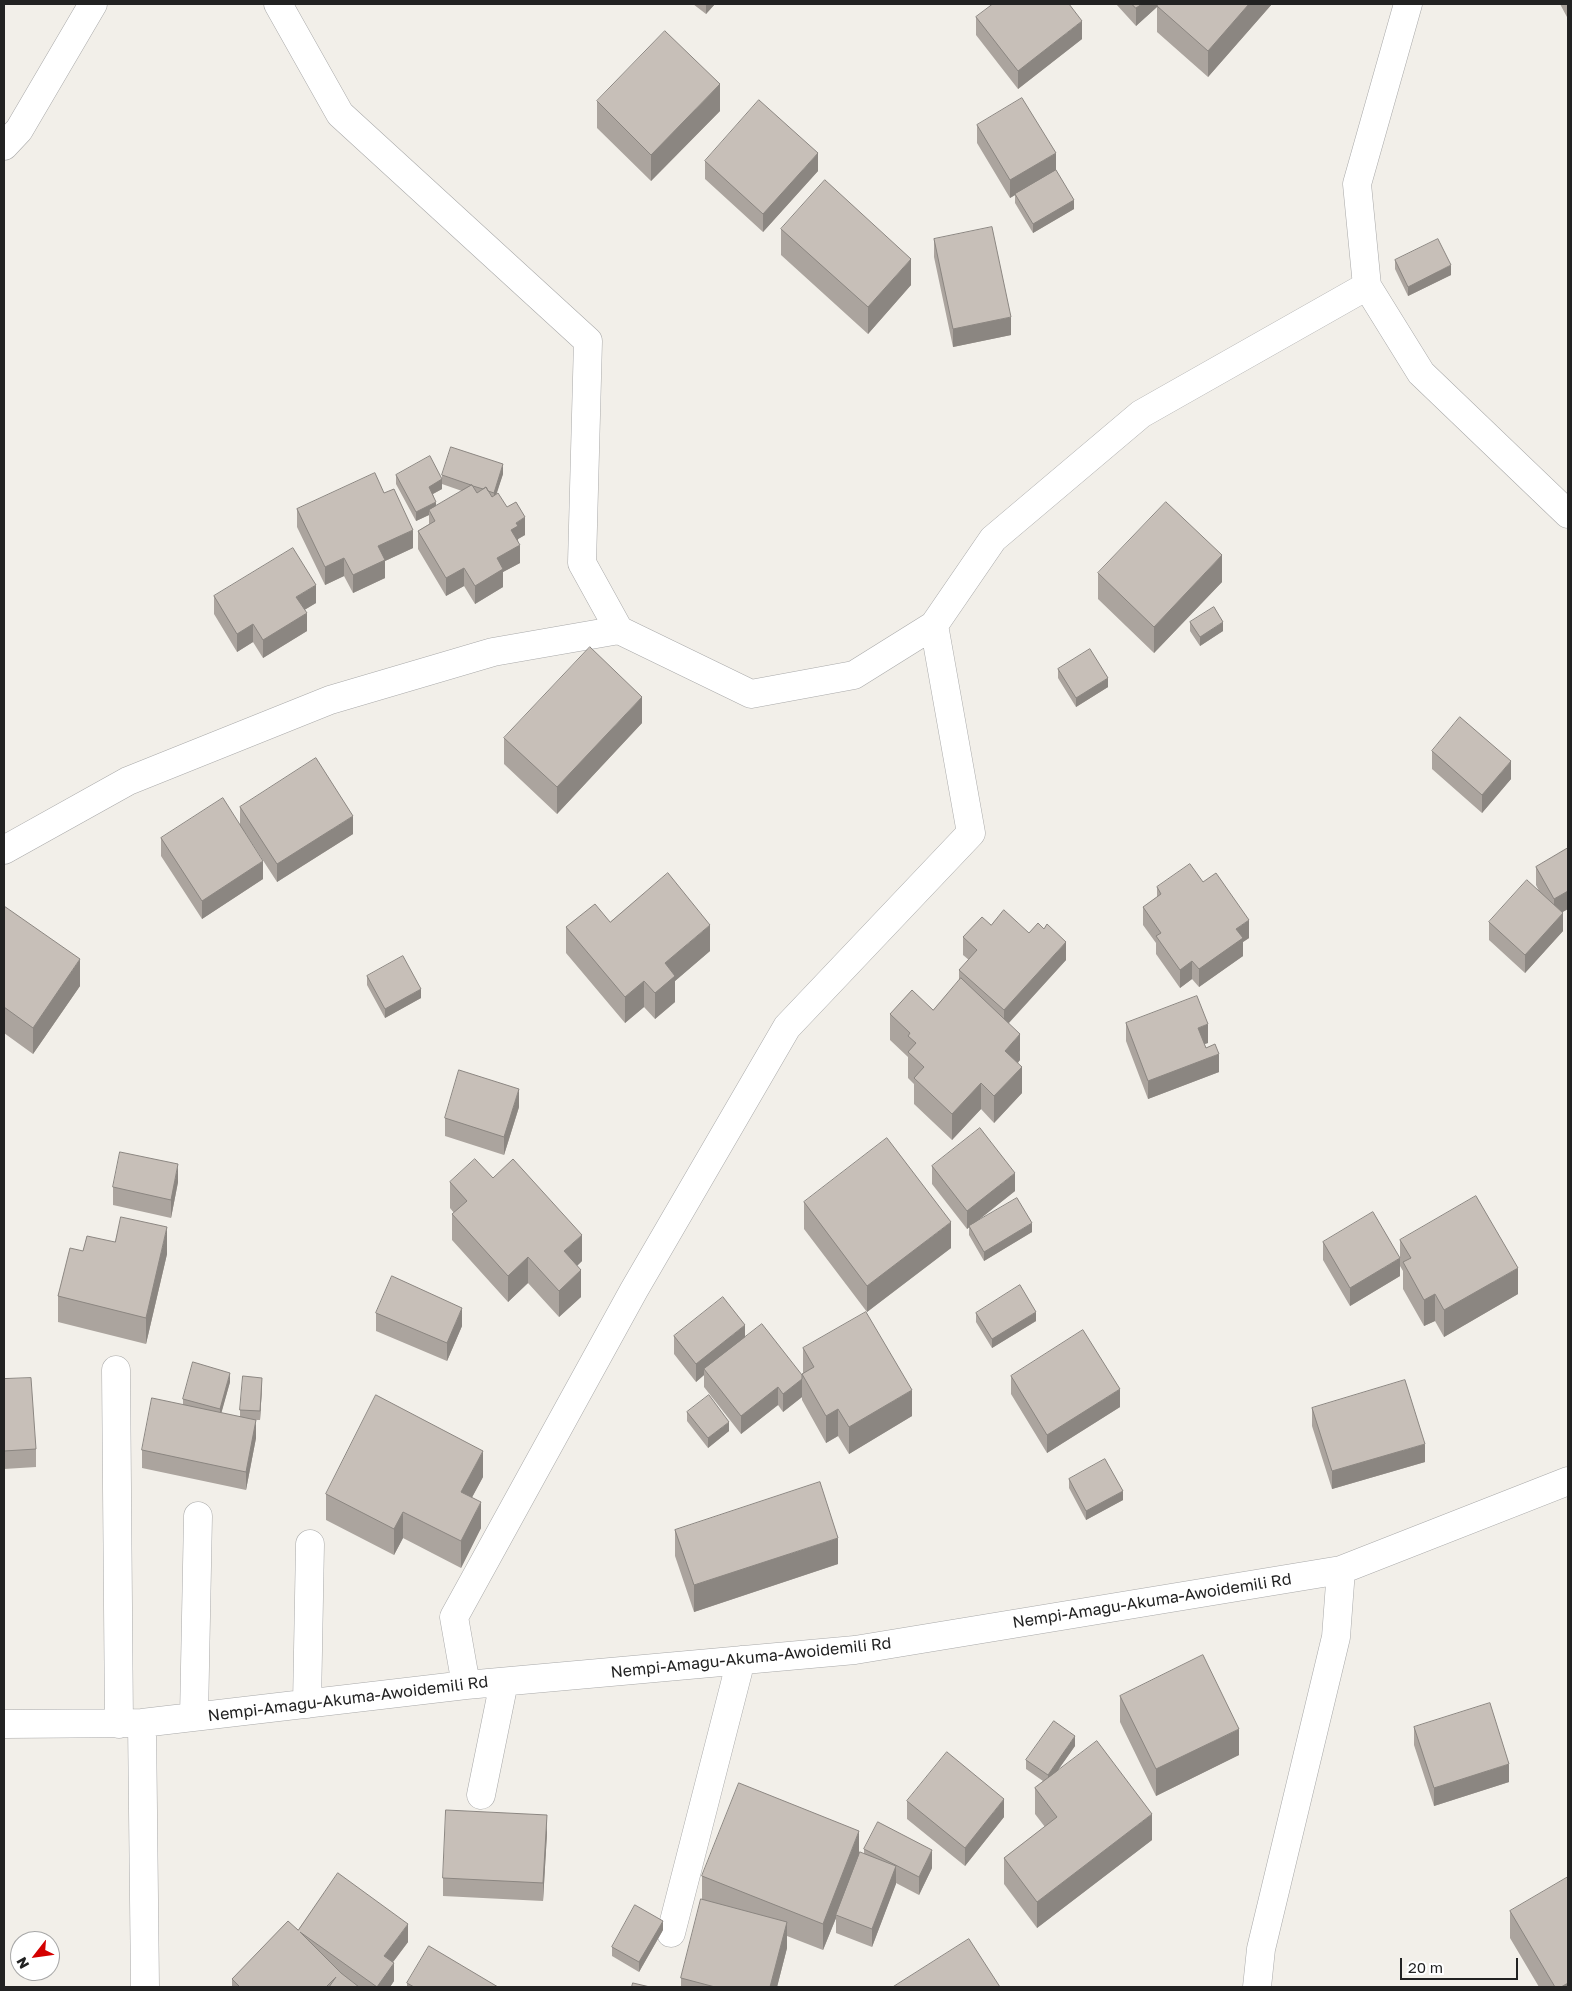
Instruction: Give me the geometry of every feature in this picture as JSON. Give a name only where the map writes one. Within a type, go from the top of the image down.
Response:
[{"type":"street","points":[[4,146],[18,130],[93,4]]},
{"type":"street","points":[[278,4],[340,114],[588,340],[582,563],[619,630],[752,694],[854,675],[934,625],[993,539],[1141,414],[1367,286]]},
{"type":"street","points":[[1408,4],[1357,184],[1367,286],[1421,373],[1568,514]]},
{"type":"street","points":[[466,1685],[454,1617],[634,1290],[787,1028],[971,833],[934,625]]},
{"type":"street","points":[[4,850],[128,781],[330,700],[493,652],[619,630]]},
{"type":"street","points":[[116,1370],[131,1723],[145,1987]]},
{"type":"street","name":"Nempi-Amagu-Akuma-Awoidemili Rd","points":[[4,1724],[131,1723],[466,1685],[855,1650],[1341,1570],[1568,1481]]},
{"type":"street","points":[[194,1717],[198,1516]]},
{"type":"street","points":[[307,1704],[310,1544]]},
{"type":"street","points":[[1257,1987],[1261,1949],[1336,1637],[1341,1570]]},
{"type":"street","points":[[671,1933],[741,1660]]},
{"type":"street","points":[[481,1795],[504,1682]]},
{"type":"building","points":[[993,4],[1069,4],[1082,21],[1018,71],[976,17]]},
{"type":"building","points":[[1132,4],[1142,4],[1136,8]]},
{"type":"building","points":[[1159,4],[1249,4],[1208,51],[1157,6]]},
{"type":"building","points":[[665,31],[720,84],[651,155],[597,101]]},
{"type":"building","points":[[1022,98],[1056,153],[1010,180],[977,125]]},
{"type":"building","points":[[759,100],[818,153],[763,214],[705,161]]},
{"type":"building","points":[[1056,170],[1074,200],[1033,224],[1015,194]]},
{"type":"building","points":[[825,180],[911,259],[868,307],[781,229]]},
{"type":"building","points":[[992,227],[1011,317],[953,329],[934,239]]},
{"type":"building","points":[[1438,239],[1451,265],[1408,287],[1395,260]]},
{"type":"building","points":[[451,447],[503,464],[494,493],[488,491],[486,487],[483,489],[442,475]]},
{"type":"building","points":[[430,456],[442,479],[429,487],[436,502],[416,512],[396,475]]},
{"type":"building","points":[[375,473],[384,493],[394,489],[413,530],[378,546],[385,560],[353,575],[344,558],[325,567],[297,509]]},
{"type":"building","points":[[472,485],[477,493],[486,487],[492,497],[498,493],[507,507],[516,502],[525,517],[516,523],[518,526],[511,530],[520,545],[497,558],[503,569],[475,586],[464,568],[446,578],[418,531],[435,521],[429,510]]},
{"type":"building","points":[[1166,502],[1222,555],[1154,627],[1098,573]]},
{"type":"building","points":[[293,548],[316,585],[296,597],[307,613],[263,640],[253,624],[237,634],[214,596]]},
{"type":"building","points":[[1214,607],[1223,622],[1200,637],[1190,622]]},
{"type":"building","points":[[590,647],[642,697],[557,787],[504,738]]},
{"type":"building","points":[[1090,649],[1108,678],[1076,698],[1058,669]]},
{"type":"building","points":[[1460,717],[1511,761],[1482,795],[1432,751]]},
{"type":"building","points":[[316,758],[353,816],[277,864],[240,807]]},
{"type":"building","points":[[223,798],[263,861],[202,901],[161,838]]},
{"type":"building","points":[[1568,848],[1568,891],[1554,899],[1536,867]]},
{"type":"building","points":[[1190,864],[1203,882],[1216,873],[1249,920],[1236,929],[1243,938],[1199,969],[1192,961],[1180,970],[1156,936],[1161,933],[1143,907],[1161,894],[1157,887]]},
{"type":"building","points":[[668,873],[710,925],[665,963],[675,976],[655,993],[644,981],[625,997],[566,927],[595,904],[610,922]]},
{"type":"building","points":[[1527,880],[1563,913],[1525,955],[1489,922]]},
{"type":"building","points":[[4,906],[80,959],[33,1028],[4,1007]]},
{"type":"building","points":[[1004,910],[1029,933],[1038,923],[1044,929],[1047,924],[1066,942],[1004,1010],[959,970],[977,950],[963,937],[982,917],[991,925]]},
{"type":"building","points":[[403,956],[421,989],[385,1009],[367,976]]},
{"type":"building","points":[[961,978],[1020,1034],[1005,1051],[1022,1067],[994,1096],[981,1083],[952,1114],[914,1078],[924,1067],[908,1052],[916,1043],[908,1036],[910,1033],[890,1014],[912,990],[933,1010]]},
{"type":"building","points":[[1197,996],[1208,1024],[1198,1028],[1206,1048],[1215,1044],[1219,1054],[1148,1081],[1126,1023]]},
{"type":"building","points":[[459,1070],[519,1089],[504,1137],[445,1118]]},
{"type":"building","points":[[980,1128],[1015,1173],[967,1211],[932,1166]]},
{"type":"building","points":[[887,1138],[951,1222],[867,1286],[804,1202]]},
{"type":"building","points":[[120,1152],[178,1164],[171,1200],[113,1187]]},
{"type":"building","points":[[475,1159],[493,1178],[513,1159],[582,1235],[564,1251],[581,1270],[559,1291],[528,1257],[508,1276],[452,1214],[467,1201],[450,1182]]},
{"type":"building","points":[[1476,1196],[1518,1268],[1444,1310],[1435,1294],[1424,1300],[1403,1262],[1411,1258],[1400,1240]]},
{"type":"building","points":[[1017,1198],[1032,1223],[984,1252],[969,1226]]},
{"type":"building","points":[[1373,1212],[1400,1258],[1350,1288],[1323,1242]]},
{"type":"building","points":[[121,1217],[167,1227],[146,1318],[58,1296],[70,1248],[83,1251],[87,1236],[115,1242]]},
{"type":"building","points":[[392,1276],[462,1308],[447,1343],[376,1313]]},
{"type":"building","points":[[1020,1285],[1036,1312],[992,1339],[976,1313]]},
{"type":"building","points":[[723,1297],[745,1325],[696,1364],[674,1336]]},
{"type":"building","points":[[866,1312],[912,1390],[849,1427],[838,1409],[826,1416],[802,1374],[814,1367],[803,1348]]},
{"type":"building","points":[[762,1324],[802,1375],[802,1379],[783,1394],[778,1387],[741,1416],[704,1369]]},
{"type":"building","points":[[1083,1330],[1120,1389],[1047,1435],[1011,1376]]},
{"type":"building","points":[[193,1362],[230,1373],[220,1409],[183,1399]]},
{"type":"building","points":[[243,1376],[262,1378],[260,1411],[240,1410]]},
{"type":"building","points":[[31,1378],[36,1449],[4,1451],[4,1379]]},
{"type":"building","points":[[1405,1380],[1425,1444],[1332,1471],[1312,1408]]},
{"type":"building","points":[[376,1395],[483,1451],[461,1492],[481,1502],[461,1541],[403,1512],[394,1529],[326,1494]]},
{"type":"building","points":[[709,1395],[729,1422],[708,1438],[687,1412]]},
{"type":"building","points":[[152,1398],[256,1420],[246,1472],[142,1450]]},
{"type":"building","points":[[1105,1459],[1123,1491],[1086,1511],[1069,1479]]},
{"type":"building","points":[[820,1482],[838,1538],[694,1585],[675,1530]]},
{"type":"building","points":[[1203,1655],[1239,1729],[1156,1769],[1120,1696]]},
{"type":"building","points":[[1490,1703],[1509,1764],[1434,1788],[1414,1727]]},
{"type":"building","points":[[1054,1721],[1075,1736],[1048,1775],[1026,1760]]},
{"type":"building","points":[[1097,1741],[1152,1814],[1037,1902],[1004,1858],[1057,1817],[1035,1788]]},
{"type":"building","points":[[947,1752],[1004,1799],[965,1848],[907,1801]]},
{"type":"building","points":[[739,1783],[859,1831],[823,1924],[702,1876]]},
{"type":"building","points":[[446,1810],[547,1815],[543,1883],[443,1878]]},
{"type":"building","points":[[878,1822],[932,1850],[919,1877],[864,1849]]},
{"type":"building","points":[[860,1852],[896,1866],[872,1929],[836,1915]]},
{"type":"building","points":[[338,1873],[408,1924],[384,1956],[394,1963],[377,1987],[300,1932],[341,1973],[359,1987],[329,1987],[336,1977],[326,1987],[240,1987],[232,1979],[288,1921],[298,1930]]},
{"type":"building","points":[[1568,1877],[1568,1983],[1561,1987],[1555,1987],[1510,1911]]},
{"type":"building","points":[[701,1899],[787,1922],[770,1987],[715,1987],[681,1978]]},
{"type":"building","points":[[635,1905],[663,1921],[639,1962],[612,1947]]},
{"type":"building","points":[[969,1939],[1000,1987],[893,1987]]},
{"type":"building","points":[[429,1946],[498,1987],[414,1987],[407,1983]]},
{"type":"building","points":[[633,1983],[650,1987],[632,1987]]}]
